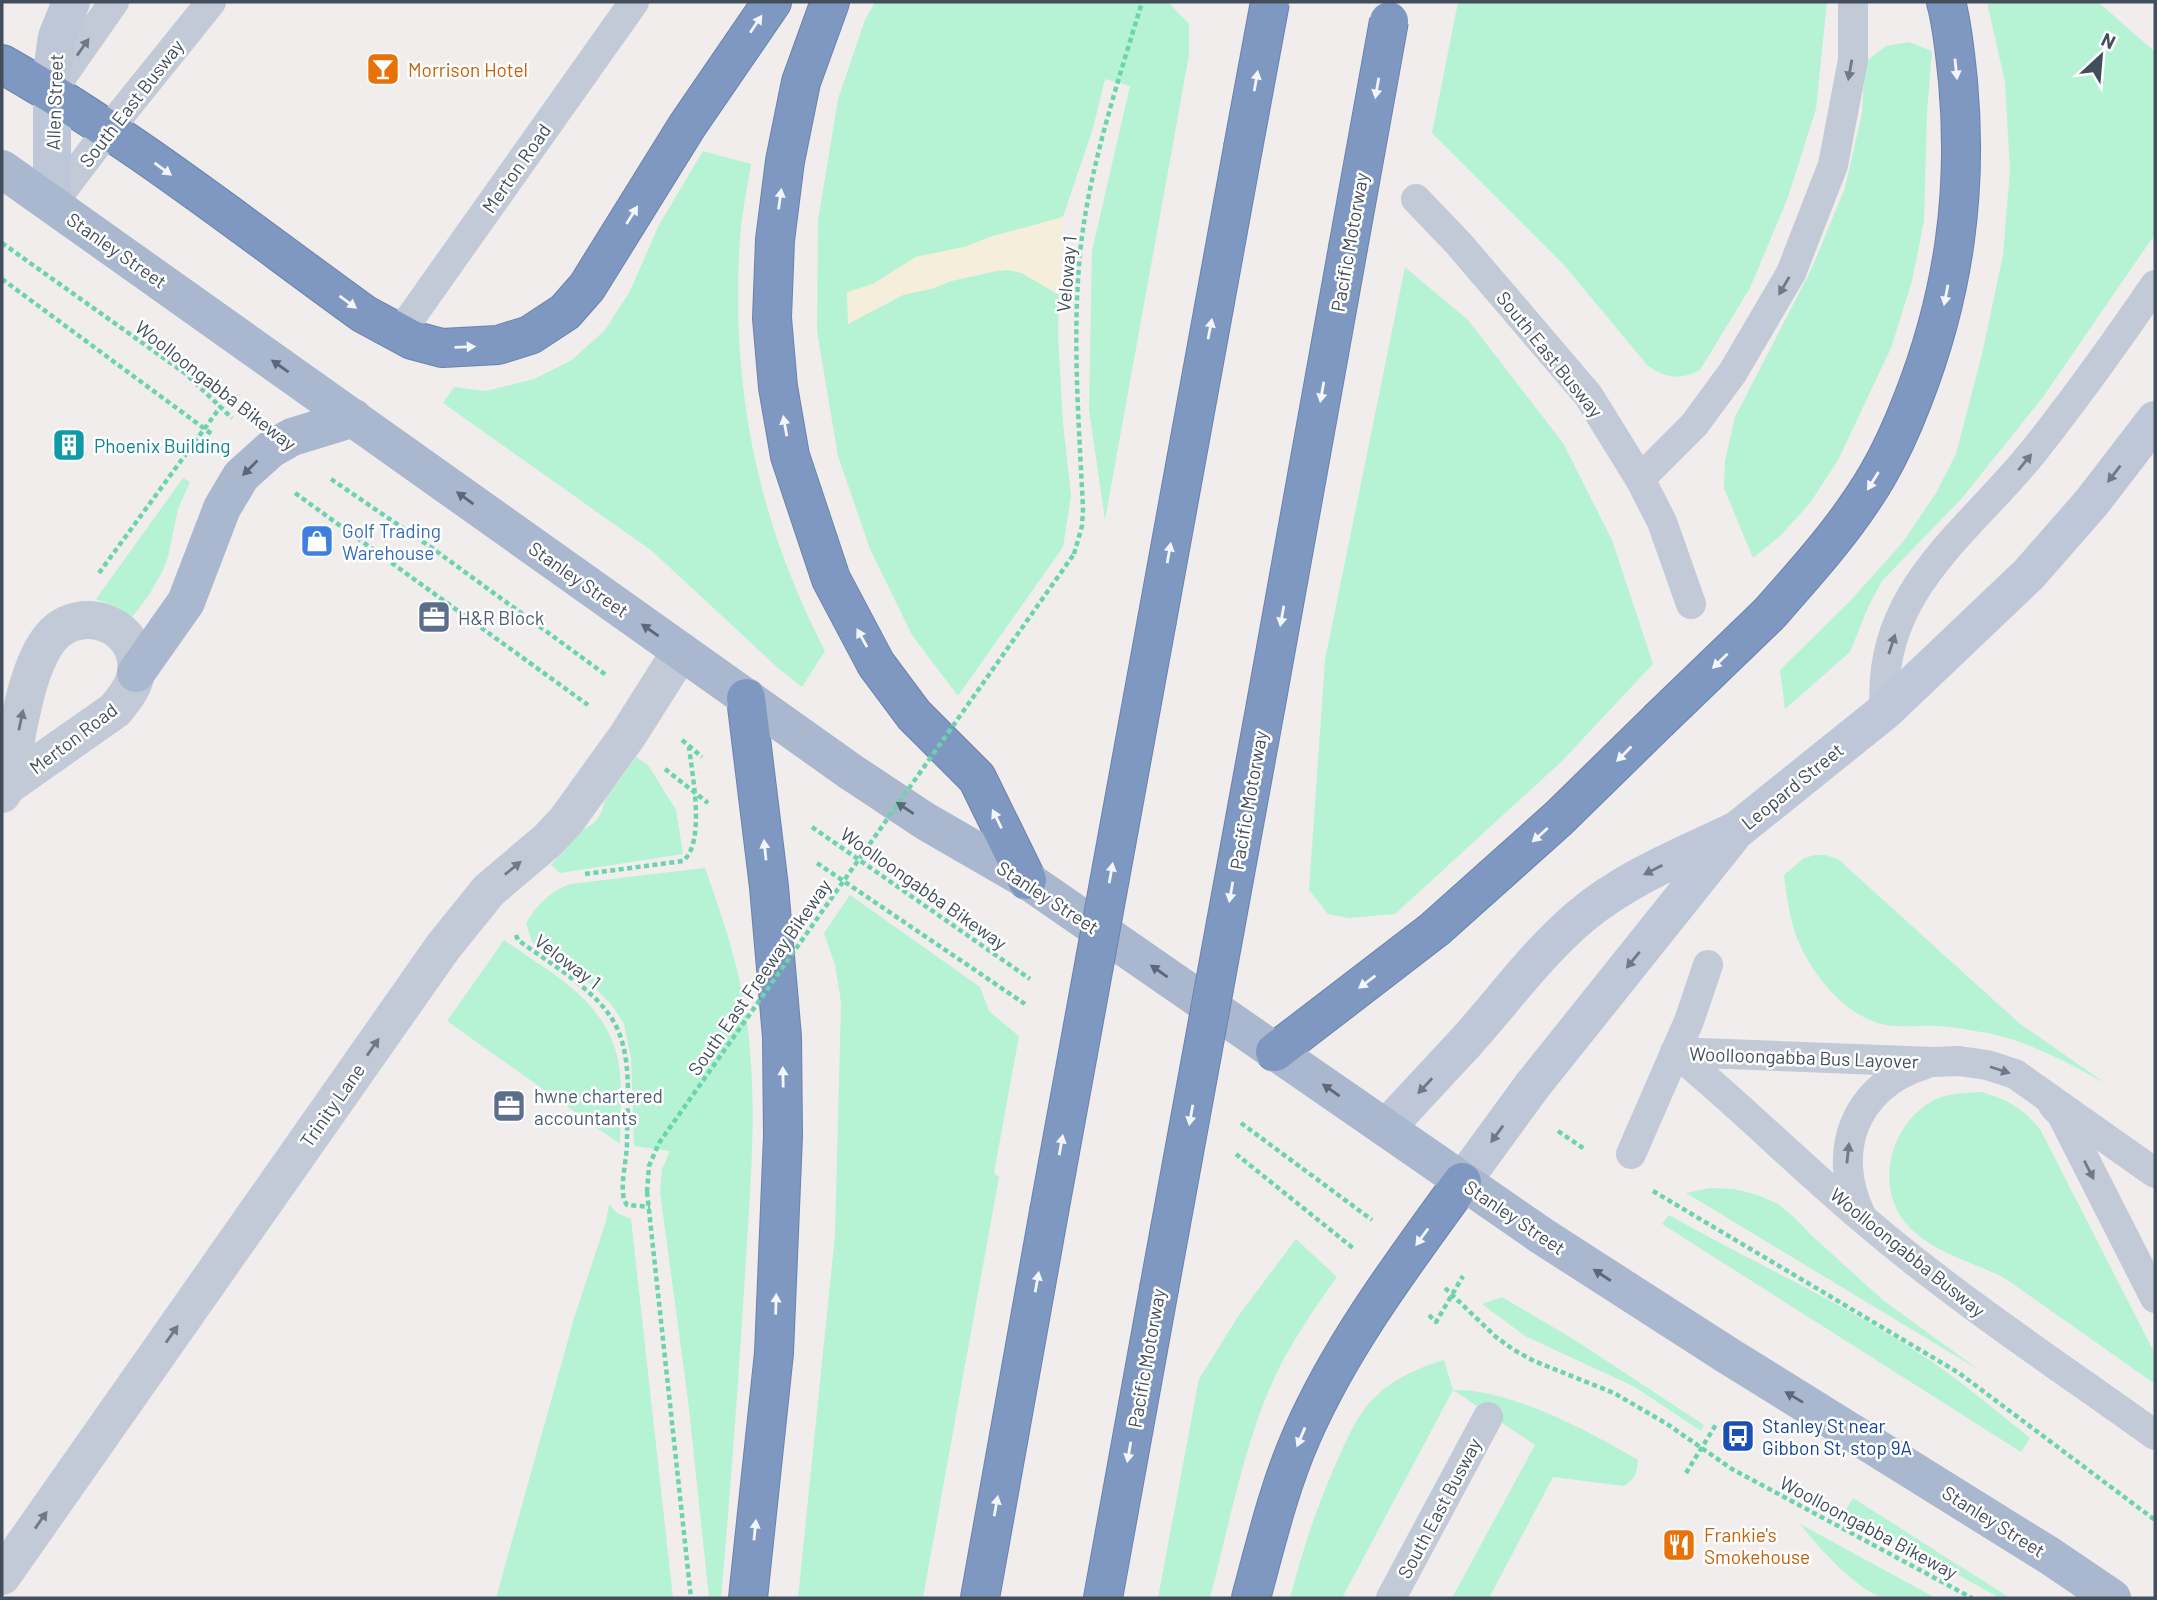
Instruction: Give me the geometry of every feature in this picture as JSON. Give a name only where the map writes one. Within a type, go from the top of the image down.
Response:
[{"type":"highway","points":[[2,64],[51,92],[108,130],[364,314],[399,334],[442,348],[498,345],[530,335],[565,312],[587,287],[687,126],[772,2]]},
{"type":"highway","points":[[830,2],[801,82],[785,160],[775,240],[772,318],[778,387],[790,456],[831,579],[876,664],[914,715],[977,778],[1027,880]]},
{"type":"highway","points":[[980,1598],[1270,2]]},
{"type":"highway","points":[[1276,1052],[1435,929],[1590,788],[1769,614],[1830,546],[1877,475],[1904,421],[1930,357],[1944,307],[1958,233],[1962,170],[1961,116],[1946,2]]},
{"type":"highway","name":"Pacific Motorway","points":[[1102,1598],[1391,12]]},
{"type":"highway","points":[[746,698],[767,874],[782,1037],[783,1136],[774,1353],[748,1598]]},
{"type":"highway","points":[[1251,1598],[1280,1491],[1301,1436],[1317,1404],[1349,1346],[1409,1255],[1462,1182]]},
{"type":"main road","name":"Allen Street","points":[[52,204],[51,92],[57,37],[71,2]]},
{"type":"main road","name":"Stanley Street","points":[[2,169],[746,698],[925,821],[1027,880],[1462,1182],[1727,1355],[1874,1445],[2112,1598]]},
{"type":"main road","points":[[136,673],[186,603],[222,508],[236,484],[262,457],[292,437],[354,418]]},
{"type":"main road","name":"Leopard Street","points":[[1462,1182],[1532,1086],[1737,830],[1885,711],[2029,574],[2092,502],[2155,420]]},
{"type":"main road","points":[[1386,1128],[1562,933],[1583,914],[1636,879],[1737,830]]},
{"type":"street","points":[[50,638],[66,624],[86,619],[107,621],[124,634],[135,652],[136,673]]},
{"type":"street","name":"Merton Road","points":[[4,790],[26,696],[50,638]]},
{"type":"street","name":"Trinity Lane","points":[[2,1576],[443,947],[489,890],[557,831],[579,804],[681,651]]},
{"type":"street","name":"Merton Road","points":[[4,790],[115,710],[128,693],[136,673]]},
{"type":"lane","points":[[51,92],[114,2]]},
{"type":"lane","name":"South East Busway","points":[[52,204],[211,2]]},
{"type":"lane","points":[[1640,479],[1694,425],[1733,372],[1791,273],[1833,164],[1853,60],[1853,2]]},
{"type":"lane","name":"Merton Road","points":[[399,334],[622,6]]},
{"type":"lane","name":"South East Busway","points":[[1416,199],[1459,244],[1588,396],[1640,479],[1662,522],[1691,604]]},
{"type":"lane","points":[[1885,711],[1888,657],[1905,610],[1920,581],[1943,551],[2014,475],[2079,395],[2155,285]]},
{"type":"lane","points":[[1631,1154],[1675,1052],[1708,965]]},
{"type":"lane","name":"Woolloongabba Bus Layover","points":[[1675,1052],[1959,1061],[1987,1065],[2015,1074],[2155,1173]]},
{"type":"lane","name":"Woolloongabba Busway","points":[[1675,1052],[1723,1091],[1862,1218],[1991,1319],[2155,1435]]},
{"type":"lane","name":"Woolloongabba Bus Layover","points":[[1862,1218],[1852,1196],[1847,1172],[1848,1148],[1854,1124],[1867,1103],[1884,1084],[1907,1070],[1933,1062]]},
{"type":"lane","name":"Woolloongabba Bus Layover","points":[[2041,1092],[2062,1115],[2155,1298]]},
{"type":"lane","name":"South East Busway","points":[[1391,1598],[1488,1418]]},
{"type":"path","name":"Veloway 1","points":[[1074,554],[1082,526],[1083,509],[1075,328],[1080,253],[1105,131],[1142,2]]},
{"type":"path","name":"Woolloongabba Bikeway","points":[[2,243],[186,374],[239,424],[262,457],[288,462],[340,483],[580,654],[710,763]]},
{"type":"path","points":[[2,279],[205,429],[262,457],[594,710]]},
{"type":"path","points":[[50,638],[221,406]]},
{"type":"path","name":"South East Freeway Bikeway","points":[[691,1598],[648,1192],[649,1166],[659,1143],[1074,554]]},
{"type":"path","points":[[578,875],[683,861],[690,856],[695,843],[689,747]]},
{"type":"path","points":[[657,760],[694,794],[711,805]]},
{"type":"path","name":"Woolloongabba Bikeway","points":[[802,822],[1030,979]]},
{"type":"path","points":[[812,860],[1025,1004]]},
{"type":"path","name":"Veloway 1","points":[[514,931],[518,940],[602,1004],[616,1025],[626,1066],[627,1145],[622,1193],[627,1205],[650,1207]]},
{"type":"path","points":[[1566,1121],[1558,1131],[1590,1152]]},
{"type":"path","points":[[1241,1122],[1380,1226]]},
{"type":"path","points":[[1236,1154],[1360,1254]]},
{"type":"path","points":[[1645,1186],[1959,1373],[2155,1520]]},
{"type":"path","points":[[1436,1322],[1463,1276]]},
{"type":"path","name":"Woolloongabba Bikeway","points":[[1436,1279],[1496,1337],[1514,1350],[1534,1361],[1614,1393],[1667,1424],[1732,1469],[1972,1598]]},
{"type":"path","points":[[1686,1473],[1717,1423]]},
{"type":"green space","points":[[875,2],[1168,2],[1189,24],[1189,55],[1105,520],[1089,410],[1092,251],[1130,86],[1105,79],[1093,128],[1063,217],[964,247],[916,257],[873,284],[847,293],[849,323],[903,295],[996,271],[1022,273],[1059,295],[1058,336],[1063,423],[1071,496],[1063,547],[958,696],[912,635],[870,549],[838,456],[817,331],[818,220],[838,99],[865,20]]},
{"type":"green space","points":[[1458,2],[1827,2],[1816,109],[1788,197],[1750,288],[1700,370],[1679,377],[1660,373],[1647,365],[1564,265],[1432,133]]},
{"type":"green space","points":[[1987,2],[2098,2],[2155,52],[2155,234],[2043,397],[1962,498],[1882,581],[1850,652],[1785,709],[1780,670],[1851,600],[1903,542],[1936,493],[1956,454],[1982,354],[2003,255],[2010,170],[2005,82]]},
{"type":"green space","points":[[1909,42],[1932,51],[1927,111],[1924,221],[1912,281],[1891,348],[1838,460],[1810,503],[1781,535],[1753,558],[1724,488],[1725,461],[1735,417],[1812,268],[1845,188],[1862,113],[1865,62],[1886,46]]},
{"type":"green space","points":[[703,151],[751,164],[741,229],[738,293],[745,399],[753,451],[766,502],[801,602],[825,651],[802,687],[652,551],[443,403],[454,387],[486,391],[534,379],[572,360],[605,330],[630,291],[659,225]]},
{"type":"green space","points":[[1405,267],[1468,320],[1563,443],[1612,540],[1653,664],[1561,762],[1395,914],[1349,918],[1328,914],[1309,890],[1325,660]]},
{"type":"green space","points":[[183,478],[190,482],[178,509],[168,557],[149,595],[132,617],[96,599]]},
{"type":"green space","points":[[636,757],[648,765],[676,810],[683,854],[560,873],[551,865],[583,830],[595,822],[605,800]]},
{"type":"green space","points":[[1815,855],[1838,859],[2019,1023],[2105,1083],[2050,1054],[2007,1038],[1945,1027],[1886,1025],[1871,1021],[1845,1005],[1823,982],[1806,956],[1796,935],[1789,910],[1784,875],[1804,858]]},
{"type":"green space","points":[[705,868],[729,941],[743,997],[750,1046],[753,1107],[743,1302],[721,1598],[709,1598],[688,1400],[660,1192],[662,1169],[670,1151],[634,1146],[631,1058],[624,1024],[611,1004],[594,987],[532,942],[526,923],[545,899],[570,884]]},
{"type":"green space","points":[[850,895],[980,987],[989,1011],[1019,1036],[994,1173],[999,1177],[923,1598],[798,1598],[835,1235],[841,1002],[835,965],[824,933]]},
{"type":"green space","points":[[504,940],[579,994],[607,1029],[620,1074],[620,1144],[447,1021]]},
{"type":"green space","points":[[1981,1092],[2014,1105],[2040,1129],[2155,1354],[2155,1384],[2006,1279],[1921,1238],[1899,1214],[1889,1178],[1891,1159],[1906,1125],[1918,1111],[1934,1100]]},
{"type":"green space","points":[[1710,1188],[1734,1189],[1778,1204],[1884,1301],[1979,1370],[1686,1193]]},
{"type":"green space","points":[[609,1204],[617,1213],[631,1219],[673,1598],[496,1598],[575,1315],[606,1221]]},
{"type":"green space","points":[[1669,1215],[1886,1332],[1931,1361],[2030,1438],[2021,1452],[1662,1224]]},
{"type":"green space","points":[[1296,1239],[1337,1277],[1287,1353],[1264,1402],[1241,1475],[1210,1598],[1158,1598],[1199,1379],[1239,1315]]},
{"type":"green space","points":[[1502,1297],[1578,1342],[1704,1425],[1701,1431],[1635,1387],[1525,1336],[1482,1304]]},
{"type":"green space","points":[[1444,1360],[1453,1390],[1342,1598],[1290,1598],[1319,1506],[1359,1416],[1374,1398],[1398,1379]]},
{"type":"green space","points":[[1453,1390],[1475,1391],[1523,1404],[1573,1425],[1638,1460],[1635,1475],[1624,1486],[1553,1477],[1489,1598],[1452,1598],[1535,1445]]},
{"type":"green space","points":[[1853,1498],[2010,1598],[2000,1598],[1844,1512]]},
{"type":"green space","points":[[1800,1524],[1936,1598],[1892,1599],[1875,1595],[1839,1567]]},
{"type":"sand","points":[[1063,217],[1059,295],[1022,273],[996,271],[903,295],[848,324],[847,292],[873,284],[916,257],[964,247]]},
{"type":"place","name":"Morrison Hotel","points":[[383,69]]},
{"type":"place","name":"Phoenix Building","points":[[69,445]]},
{"type":"place","name":"Golf Trading Warehouse","points":[[317,541]]},
{"type":"place","name":"H&R Block","points":[[434,617]]},
{"type":"place","name":"hwne chartered accountants","points":[[509,1106]]},
{"type":"place","name":"Stanley St near Gibbon St, stop 9A","points":[[1738,1436]]},
{"type":"place","name":"Frankie's Smokehouse","points":[[1679,1545]]}]
